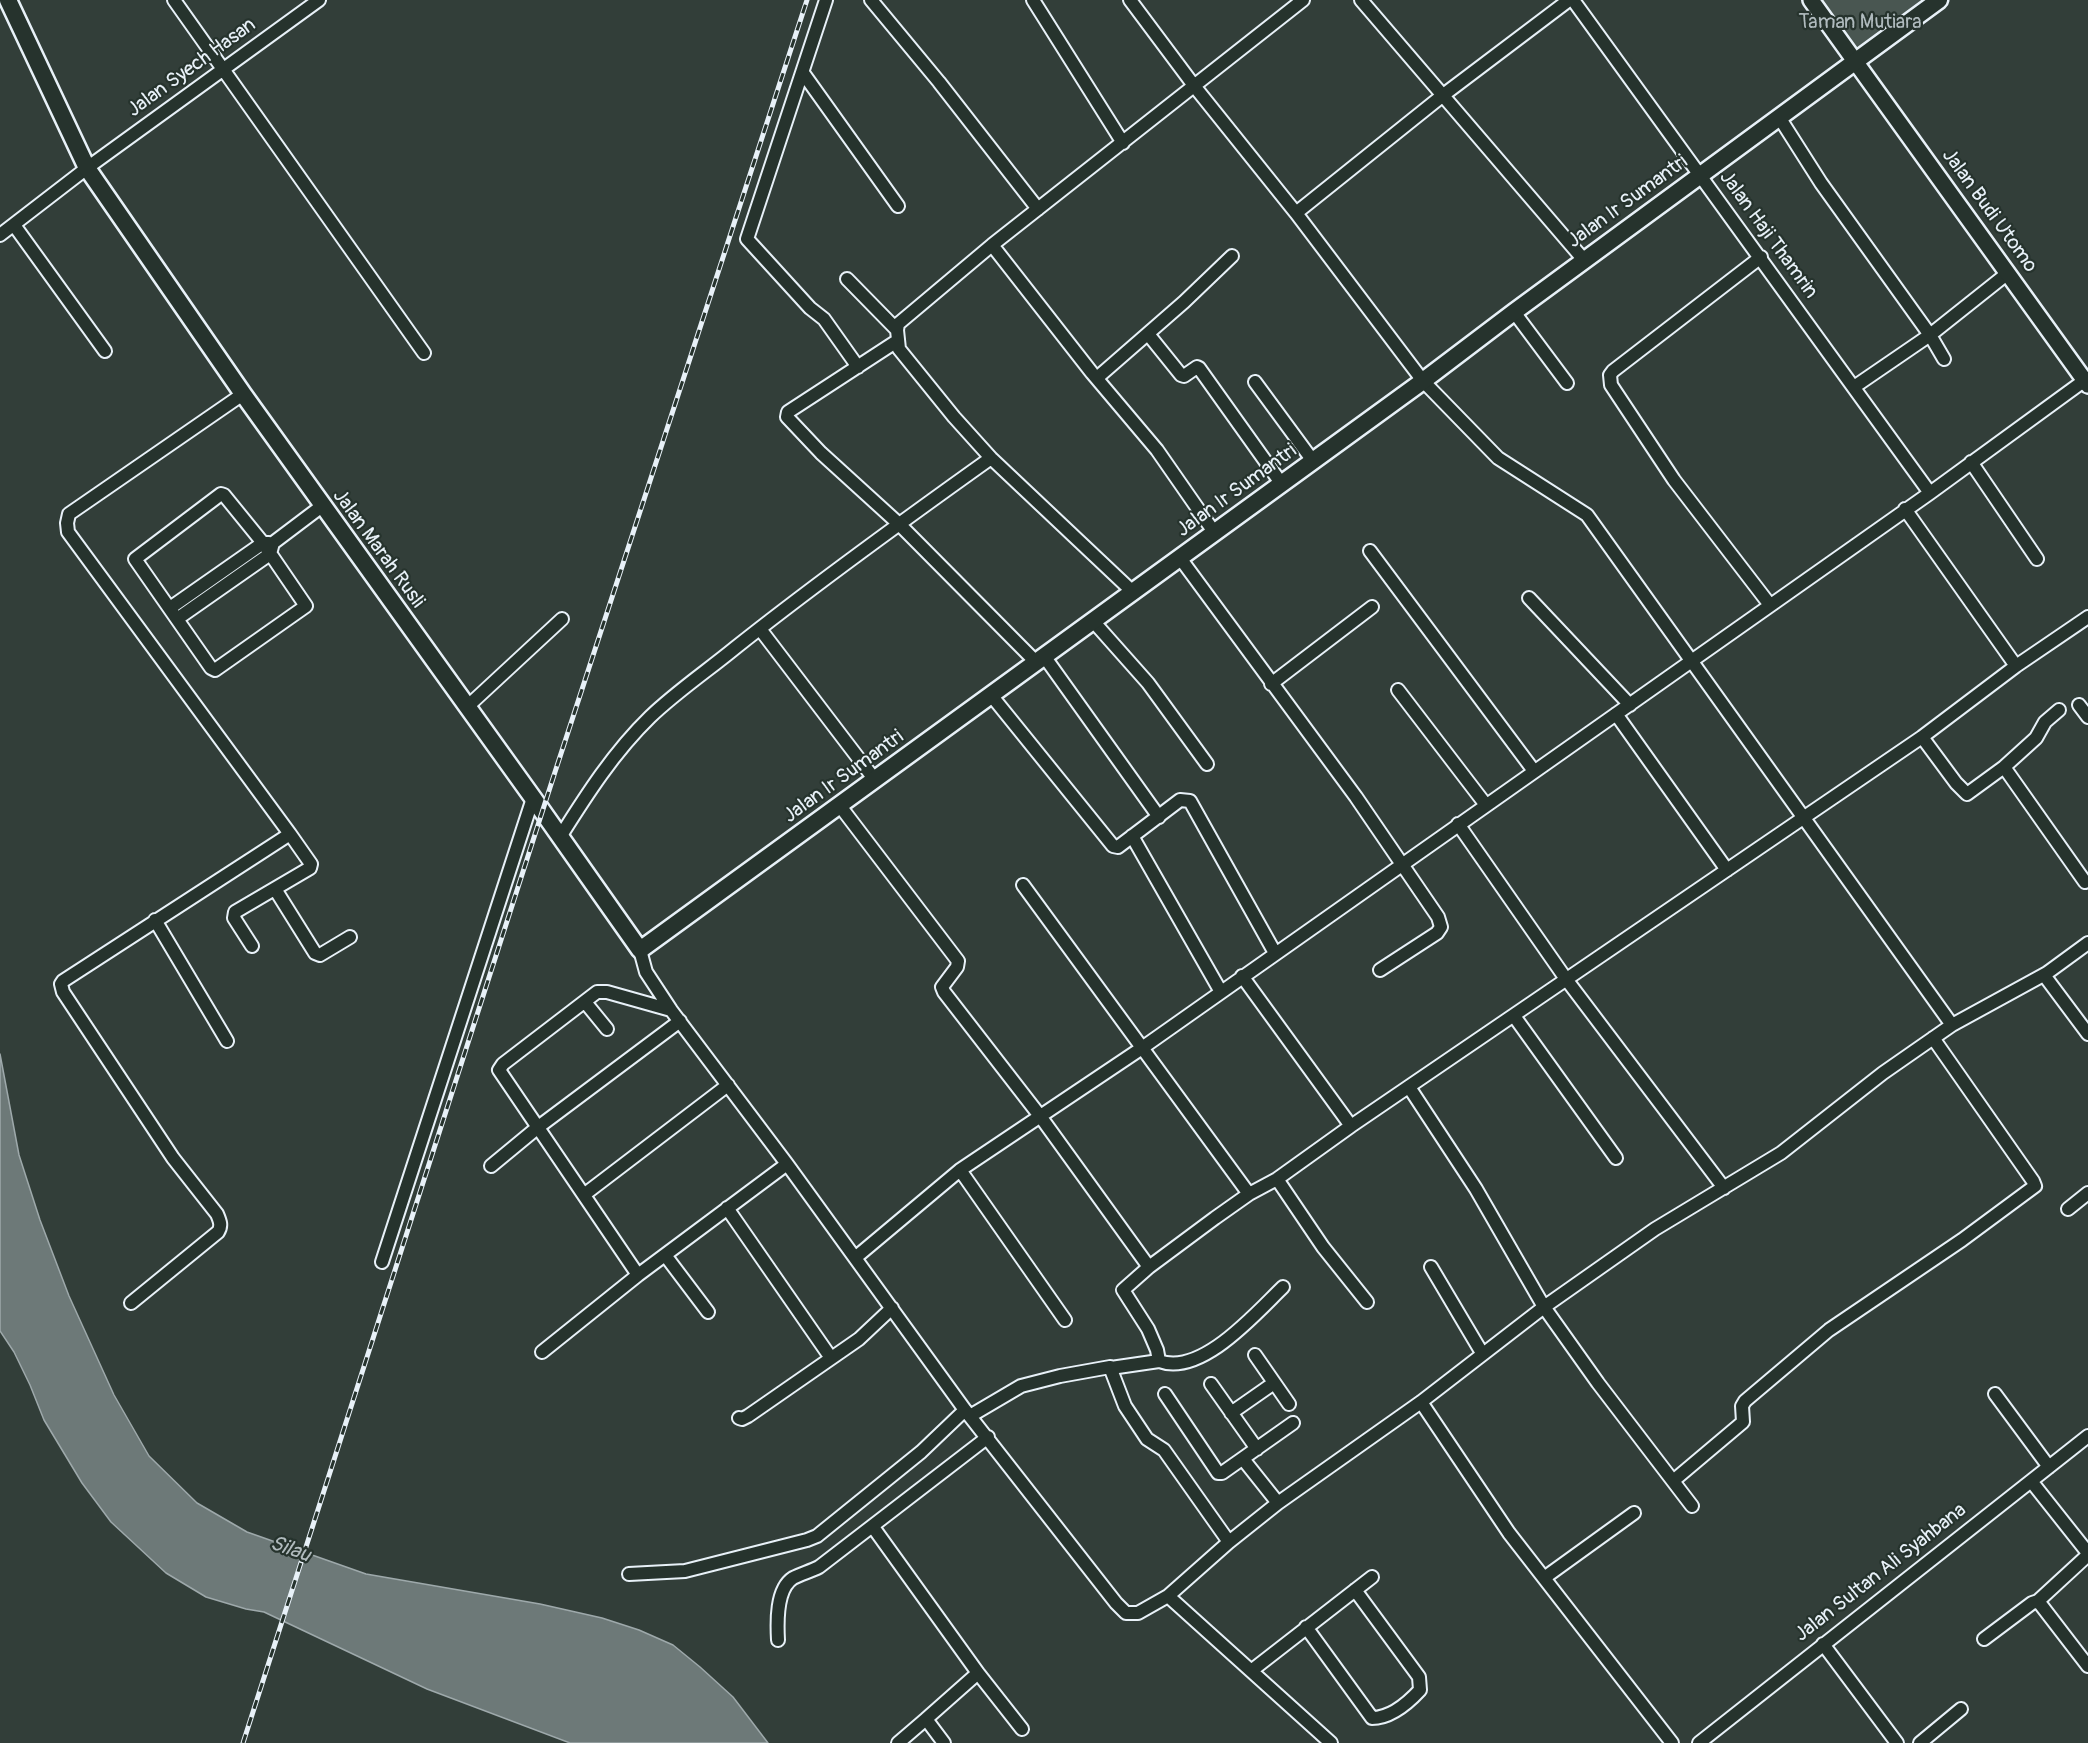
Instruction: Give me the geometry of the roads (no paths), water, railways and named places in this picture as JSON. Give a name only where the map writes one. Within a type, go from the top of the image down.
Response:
[{"type":"main road","name":"Jalan Marah Rusli","points":[[8,0],[87,168],[322,506],[640,950]]},
{"type":"main road","name":"Jalan Ir Sumantri","points":[[640,950],[1134,593],[1939,0]]},
{"type":"street","points":[[174,0],[424,353]]},
{"type":"street","name":"Jalan Syech Hasan","points":[[0,235],[87,168],[319,0]]},
{"type":"street","points":[[826,0],[747,239],[810,308],[824,319],[858,367]]},
{"type":"street","points":[[871,0],[939,82],[1038,209]]},
{"type":"street","points":[[1033,0],[1123,143]]},
{"type":"street","points":[[1134,593],[991,458],[954,417],[899,349],[898,324],[1038,209],[1303,0]]},
{"type":"street","points":[[1361,0],[1584,260]]},
{"type":"street","points":[[1296,213],[1442,96],[1571,0]]},
{"type":"street","name":"Jalan Haji Thamrin","points":[[1571,0],[1761,257],[1929,493]]},
{"type":"street","name":"Jalan Budi Utomo","points":[[1811,0],[2086,382]]},
{"type":"street","points":[[1136,3],[1195,87],[1296,213],[1423,381],[1492,453],[1587,515],[1952,1025]]},
{"type":"street","points":[[803,74],[898,206]]},
{"type":"street","points":[[1779,117],[1821,183],[1944,358]]},
{"type":"street","points":[[14,225],[105,351]]},
{"type":"street","points":[[993,245],[1085,364],[1157,450],[1214,532]]},
{"type":"street","points":[[1098,377],[1232,256]]},
{"type":"street","points":[[1761,257],[1613,371],[1610,380],[1611,385],[1674,480],[1770,605]]},
{"type":"street","points":[[1854,387],[1930,335],[2008,273]]},
{"type":"street","points":[[847,279],[897,336]]},
{"type":"street","points":[[1514,312],[1567,383]]},
{"type":"street","points":[[1148,334],[1181,375],[1184,376],[1197,367],[1199,368],[1281,483]]},
{"type":"street","points":[[897,336],[858,367],[788,412],[787,417],[821,453],[1040,659],[1159,817]]},
{"type":"street","points":[[1255,382],[1313,461]]},
{"type":"street","points":[[855,1258],[960,1170],[1142,1048],[2086,382]]},
{"type":"street","points":[[243,394],[69,514],[67,528],[311,864],[307,871],[235,912],[234,918],[252,946]]},
{"type":"street","points":[[560,837],[594,783],[651,716],[760,628],[991,458]]},
{"type":"street","points":[[1971,462],[2037,559]]},
{"type":"street","points":[[220,494],[224,495],[269,547],[306,606],[218,669],[211,668],[135,559],[220,494]]},
{"type":"street","points":[[177,619],[322,506]]},
{"type":"street","points":[[1905,509],[2016,666]]},
{"type":"street","points":[[170,608],[269,547]]},
{"type":"street","points":[[1370,551],[1534,771]]},
{"type":"street","points":[[1180,558],[1356,797],[1438,916],[1441,927],[1437,933],[1380,970]]},
{"type":"street","points":[[1529,598],[1630,705]]},
{"type":"street","points":[[1271,684],[1372,607]]},
{"type":"street","points":[[1159,1361],[1148,1329],[1123,1290],[1149,1267],[1249,1194],[1277,1179],[1803,816],[1922,737],[2016,666],[2088,617]]},
{"type":"street","points":[[467,707],[562,619]]},
{"type":"street","points":[[1093,621],[1148,683],[1207,765]]},
{"type":"street","points":[[760,628],[875,780]]},
{"type":"street","points":[[1398,690],[1486,805]]},
{"type":"street","points":[[991,695],[1113,846],[1118,847],[1180,800],[1190,801],[1275,953]]},
{"type":"street","points":[[2079,705],[2088,717]]},
{"type":"street","points":[[1922,737],[1965,794],[1970,793],[2004,768],[2036,738],[2045,722],[2059,710]]},
{"type":"street","points":[[1616,714],[1726,870]]},
{"type":"street","points":[[2004,768],[2085,882]]},
{"type":"street","points":[[382,1262],[533,798]]},
{"type":"street","points":[[840,806],[958,961],[957,967],[942,989],[1040,1116],[1149,1267]]},
{"type":"street","points":[[1458,824],[1566,979],[1724,1188]]},
{"type":"street","points":[[131,1303],[218,1232],[221,1227],[220,1220],[173,1158],[63,992],[61,984],[155,920],[290,834]]},
{"type":"street","points":[[1132,837],[1221,992]]},
{"type":"street","points":[[1023,885],[1249,1194]]},
{"type":"street","points":[[275,889],[315,953],[320,955],[350,937]]},
{"type":"street","points":[[155,920],[228,1041]]},
{"type":"street","points":[[640,950],[646,972],[671,1010],[787,1164],[968,1413],[1116,1603],[1126,1612],[1137,1613],[1168,1596],[1229,1542],[1278,1503],[1421,1402],[1544,1307],[1655,1229],[1781,1153],[1883,1073],[1952,1025],[2044,975],[2088,943]]},
{"type":"street","points":[[2044,975],[2088,1034]]},
{"type":"street","points":[[1242,976],[1351,1126]]},
{"type":"street","points":[[638,1275],[585,1194],[500,1074],[500,1066],[597,992],[602,991],[671,1010]]},
{"type":"street","points":[[585,1002],[607,1029]]},
{"type":"street","points":[[1514,1016],[1616,1158]]},
{"type":"street","points":[[491,1166],[537,1128],[680,1021]]},
{"type":"street","points":[[1673,1481],[1741,1424],[1742,1407],[1745,1401],[1829,1330],[1962,1240],[2035,1186],[1933,1038]]},
{"type":"street","points":[[585,1194],[728,1085]]},
{"type":"street","points":[[1409,1087],[1476,1189],[1544,1307],[1598,1383],[1692,1506]]},
{"type":"street","points":[[542,1352],[638,1275],[787,1164]]},
{"type":"street","points":[[960,1170],[1065,1320]]},
{"type":"street","points":[[1277,1179],[1323,1247],[1367,1302]]},
{"type":"street","points":[[2068,1209],[2088,1193]]},
{"type":"street","points":[[727,1208],[831,1358]]},
{"type":"street","points":[[665,1255],[708,1312]]},
{"type":"street","points":[[1431,1267],[1482,1353]]},
{"type":"street","points":[[628,1574],[685,1571],[817,1536],[968,1413],[1021,1386],[1107,1366],[1111,1368],[1159,1361],[1180,1362],[1206,1355],[1232,1336],[1283,1287]]},
{"type":"street","points":[[739,1418],[748,1416],[859,1339],[892,1308]]},
{"type":"street","points":[[1255,1356],[1289,1404]]},
{"type":"street","points":[[1111,1368],[1125,1406],[1147,1439],[1164,1450],[1229,1542]]},
{"type":"street","points":[[1231,1413],[1274,1383]]},
{"type":"street","points":[[1211,1384],[1257,1449]]},
{"type":"street","points":[[1995,1394],[2049,1467]]},
{"type":"street","points":[[1165,1395],[1218,1473],[1222,1473],[1243,1459],[1293,1422]]},
{"type":"street","points":[[1421,1402],[1509,1533],[1672,1743]]},
{"type":"street","name":"Jalan Sultan Ali Syahbana","points":[[1699,1743],[2088,1436]]},
{"type":"street","points":[[778,1640],[777,1621],[786,1585],[792,1579],[819,1567],[988,1437]]},
{"type":"street","points":[[1243,1459],[1278,1503]]},
{"type":"street","points":[[1984,1639],[2032,1602],[2038,1601],[2088,1554],[2031,1481]]},
{"type":"street","points":[[1544,1578],[1634,1512]]},
{"type":"street","points":[[873,1527],[978,1673],[1022,1729]]},
{"type":"street","points":[[1251,1671],[1372,1577]]},
{"type":"street","points":[[1306,1627],[1372,1718],[1388,1715],[1414,1696],[1420,1690],[1419,1677],[1355,1590]]},
{"type":"street","points":[[1168,1596],[1331,1743]]},
{"type":"street","points":[[2038,1601],[2088,1666]]},
{"type":"street","points":[[1822,1644],[1897,1743]]},
{"type":"street","points":[[898,1743],[978,1673]]},
{"type":"street","points":[[1920,1743],[1961,1709]]},
{"type":"street","points":[[926,1719],[944,1743]]},
{"type":"water","name":"Silau","points":[[0,1054],[19,1155],[40,1220],[69,1296],[114,1395],[149,1456],[197,1503],[247,1532],[366,1574],[540,1604],[602,1618],[639,1630],[673,1645],[700,1667],[733,1697],[768,1743],[570,1743],[427,1689],[264,1612],[206,1597],[166,1573],[111,1522],[82,1483],[44,1420],[14,1352],[0,1331]]},
{"type":"railway","points":[[243,1743],[555,772],[807,0]]},
{"type":"park label","name":"Taman Mutiara","points":[[1860,23]]}]
